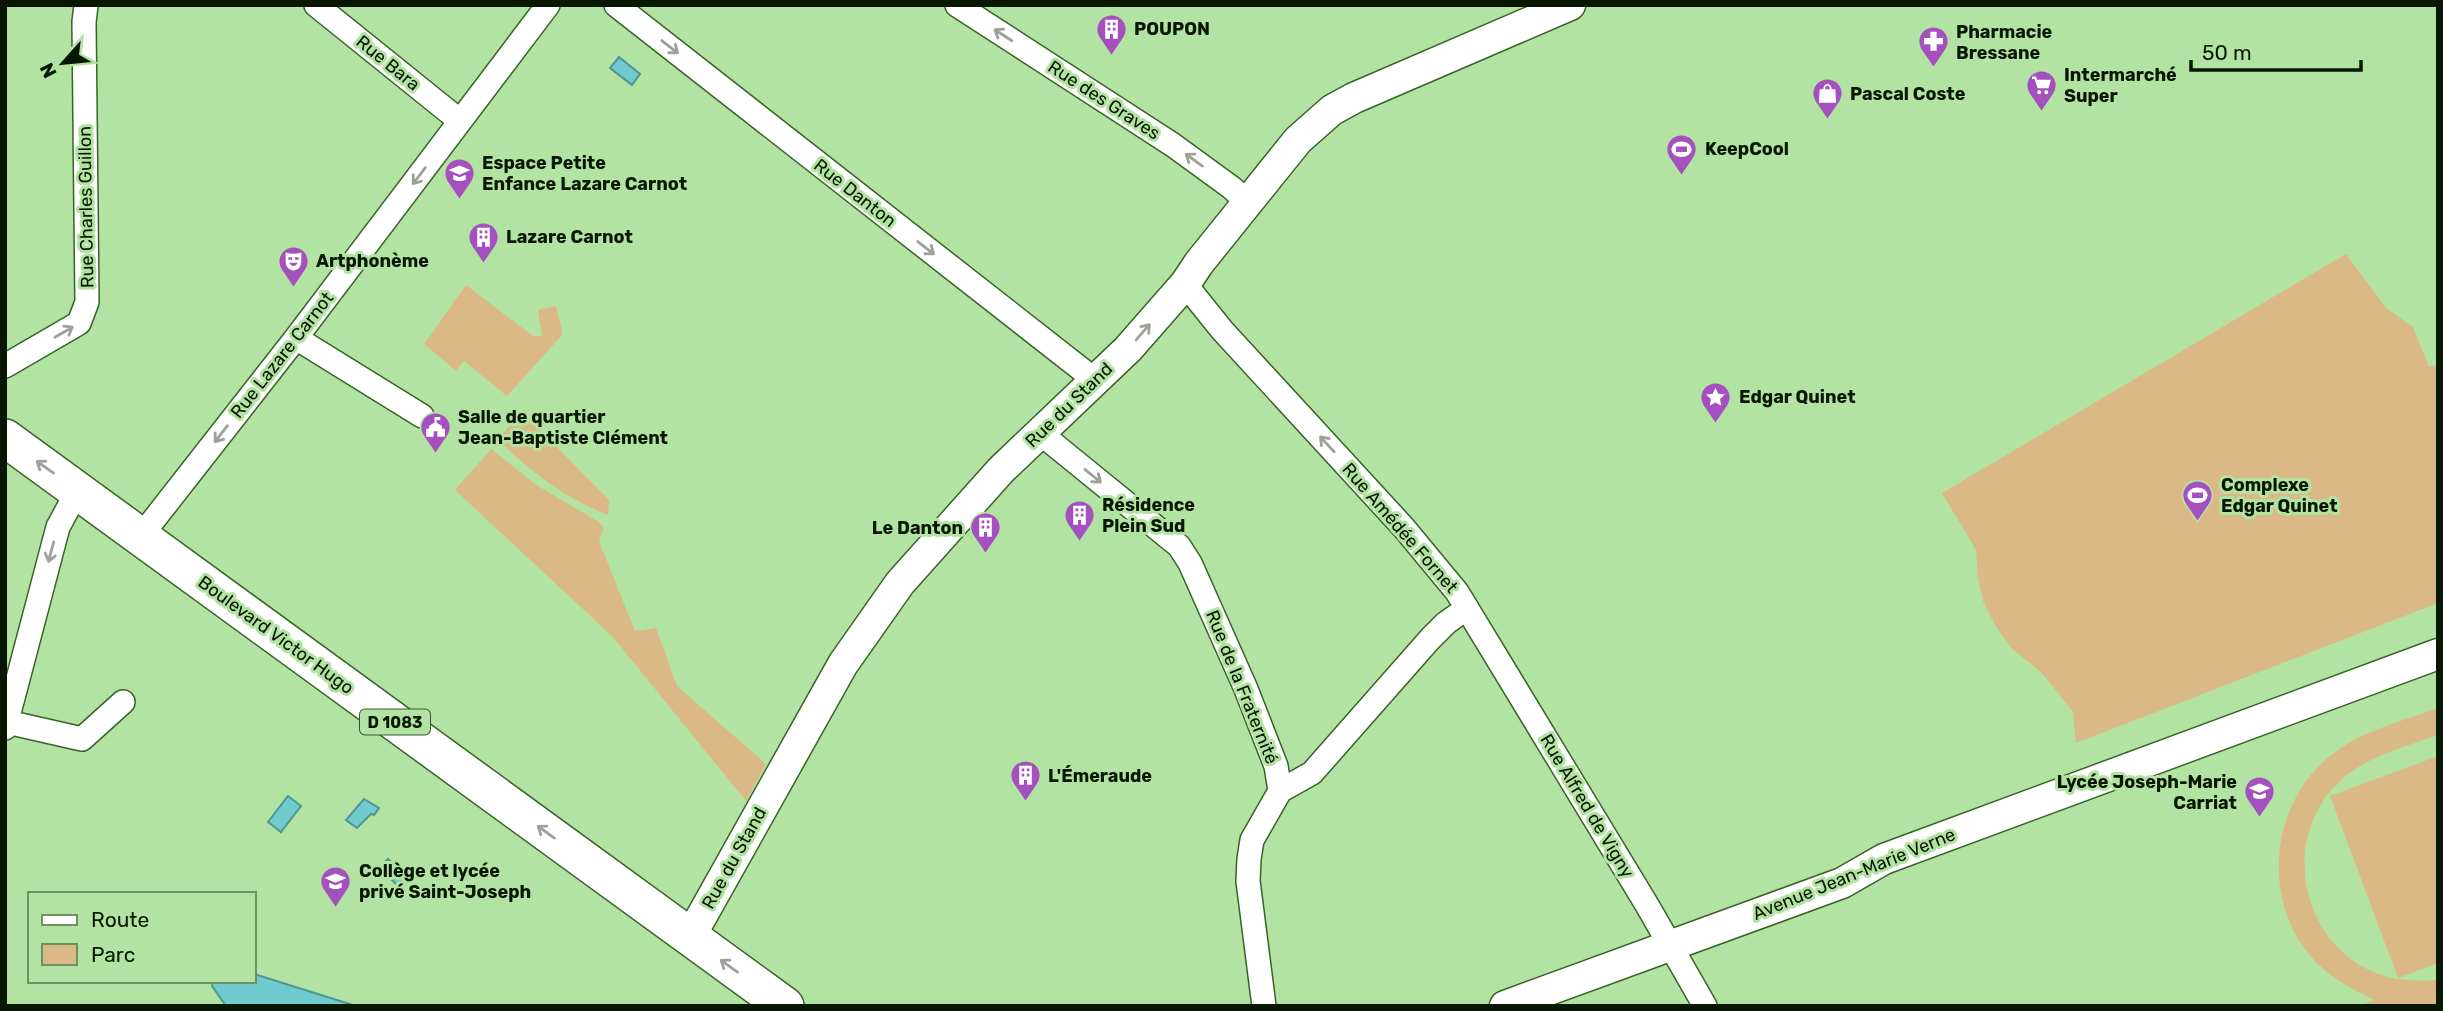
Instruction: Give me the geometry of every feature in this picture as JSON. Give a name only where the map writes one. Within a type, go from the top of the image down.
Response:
[{"type":"main road","name":"Boulevard Victor Hugo","points":[[5,438],[785,1006]]},
{"type":"street","name":"Rue Charles Guillon","points":[[5,366],[79,323],[87,302],[84,35],[86,5]]},
{"type":"street","name":"Rue Bara","points":[[316,5],[460,121]]},
{"type":"street","name":"Rue Lazare Carnot","points":[[141,536],[296,338],[548,5]]},
{"type":"street","name":"Rue Danton","points":[[616,5],[1095,380]]},
{"type":"street","name":"Rue des Graves","points":[[957,5],[1173,145],[1247,202]]},
{"type":"street","name":"Rue du Stand","points":[[690,937],[843,664],[900,583],[1001,470],[1128,349],[1185,284],[1298,140],[1332,110],[1570,5]]},
{"type":"street","name":"Rue Amédée Fornet","points":[[1185,284],[1222,330],[1404,528],[1466,608],[1430,639],[1312,773],[1280,791]]},
{"type":"street","points":[[296,338],[422,416]]},
{"type":"street","name":"Rue de la Fraternité","points":[[1040,433],[1179,546],[1191,562],[1247,689],[1276,766],[1280,791]]},
{"type":"street","points":[[78,490],[58,527],[6,725],[82,739],[123,702]]},
{"type":"street","name":"Rue Alfred de Vigny","points":[[1466,608],[1705,1006]]},
{"type":"street","name":"Avenue Jean-Marie Verne","points":[[1505,1006],[1842,883],[1884,859],[2438,654]]},
{"type":"street","points":[[1264,1006],[1248,881],[1249,859],[1252,840],[1280,791]]},
{"type":"green space","name":"Complexe Edgar Quinet","points":[[2346,254],[2386,308],[2413,327],[2429,367],[2438,365],[2438,603],[2076,743],[2073,712],[2042,673],[2012,649],[1996,627],[1983,601],[1976,550],[1942,493]]},
{"type":"green space","points":[[466,285],[533,336],[542,336],[538,310],[556,306],[563,334],[507,396],[464,361],[456,371],[424,344]]},
{"type":"green space","points":[[522,412],[609,500],[608,515],[577,501],[549,483],[498,439]]},
{"type":"green space","points":[[491,449],[538,486],[599,522],[604,528],[599,541],[635,631],[656,628],[677,686],[766,764],[746,801],[612,636],[455,490]]},
{"type":"green space","points":[[2438,708],[2438,735],[2387,753],[2351,772],[2321,804],[2309,832],[2305,861],[2307,890],[2317,918],[2333,943],[2356,963],[2384,976],[2438,980],[2438,1006],[2359,1006],[2374,1000],[2339,981],[2320,966],[2301,944],[2288,919],[2281,892],[2279,864],[2282,836],[2290,809],[2304,784],[2335,752],[2378,729]]},
{"type":"green space","points":[[2438,756],[2438,963],[2398,978],[2330,796]]},
{"type":"water","points":[[619,57],[640,74],[632,85],[610,68]]},
{"type":"water","points":[[288,796],[301,806],[281,832],[268,822]]},
{"type":"water","points":[[364,799],[379,808],[357,828],[346,820]]},
{"type":"water","points":[[388,859],[406,875],[398,886],[379,867]]},
{"type":"water","points":[[256,975],[356,1006],[226,1006],[213,983],[256,983]]},
{"type":"place","name":"POUPON","points":[[1111,56]]},
{"type":"place","name":"Pharmacie Bressane","points":[[1933,69]]},
{"type":"place","name":"Intermarché Super","points":[[2041,112]]},
{"type":"place","name":"Pascal Coste","points":[[1827,121]]},
{"type":"place","name":"KeepCool","points":[[1682,176]]},
{"type":"place","name":"Espace Petite Enfance Lazare Carnot","points":[[459,200]]},
{"type":"place","name":"Lazare Carnot","points":[[483,264]]},
{"type":"place","name":"Artphonème","points":[[293,288]]},
{"type":"place","name":"Edgar Quinet","points":[[1716,424]]},
{"type":"place","name":"Salle de quartier Jean-Baptiste Clément","points":[[435,454]]},
{"type":"place","name":"Complexe Edgar Quinet","points":[[2198,522]]},
{"type":"place","name":"Résidence Plein Sud","points":[[1079,542]]},
{"type":"place","name":"Le Danton","points":[[986,555]]},
{"type":"place","name":"L'Émeraude","points":[[1025,803]]},
{"type":"place","name":"Lycée Joseph-Marie Carriat","points":[[2260,819]]},
{"type":"place","name":"Collège et lycée privé Saint-Joseph","points":[[336,908]]}]
